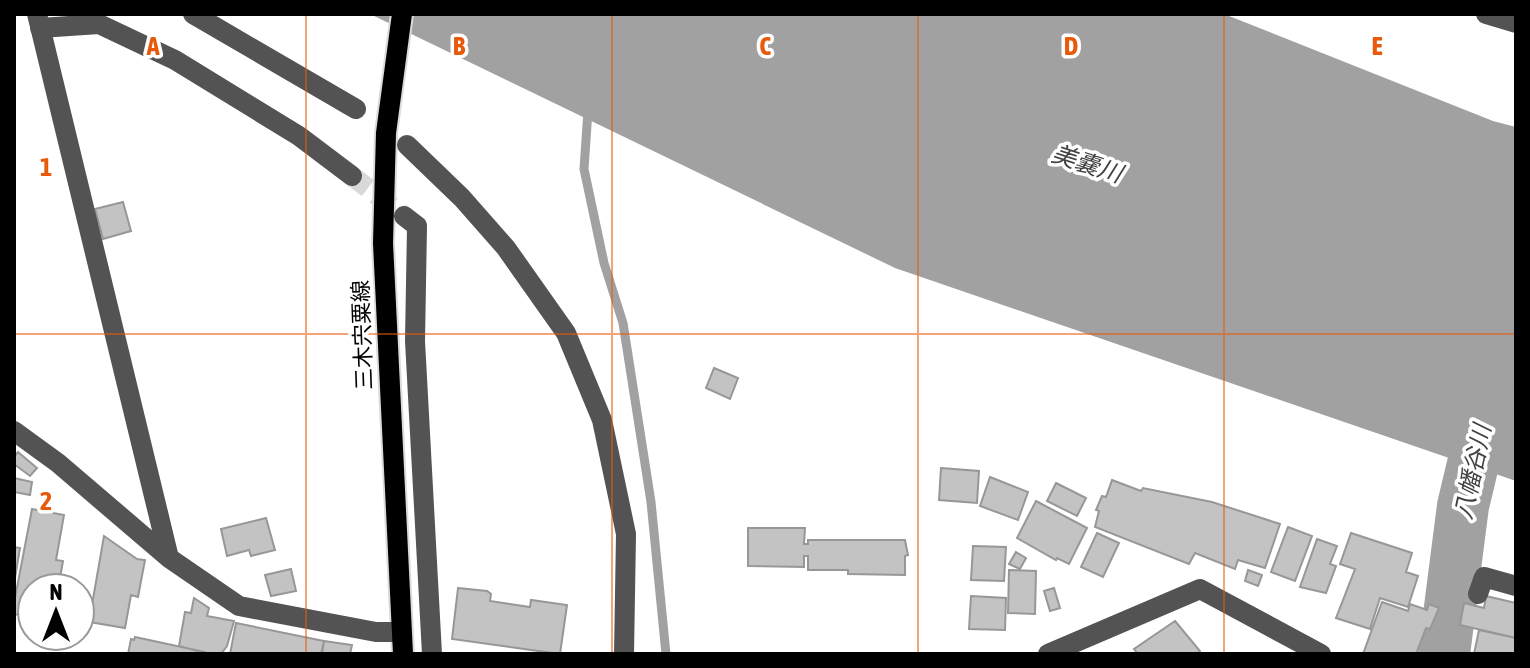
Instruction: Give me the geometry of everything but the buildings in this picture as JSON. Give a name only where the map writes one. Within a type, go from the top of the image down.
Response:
[{"type":"main road","name":"三木宍粟線","points":[[402,14],[386,133],[383,243],[403,654]]},
{"type":"street","points":[[193,14],[356,109]]},
{"type":"street","points":[[1486,14],[1516,23]]},
{"type":"street","points":[[169,558],[38,21],[99,24],[175,60],[299,136],[352,176]]},
{"type":"street","points":[[407,145],[462,198],[506,248],[566,333],[602,420],[626,534],[624,654]]},
{"type":"street","points":[[404,216],[417,226],[415,341],[432,654]]},
{"type":"street","points":[[14,431],[58,463],[169,558],[239,606],[376,632],[401,632]]},
{"type":"street","points":[[1478,594],[1484,577],[1516,586]]},
{"type":"street","points":[[1048,654],[1200,589],[1321,654]]},
{"type":"water","name":"美嚢川","points":[[370,14],[1224,14],[1493,121],[1516,127],[1516,481],[895,268]]},
{"type":"waterway","points":[[588,110],[584,169],[604,263],[623,323],[651,502],[666,654]]},
{"type":"waterway","name":"八幡谷川","points":[[1444,654],[1463,506],[1489,397]]},
{"type":"tunnel","points":[[352,176],[404,216]]}]
